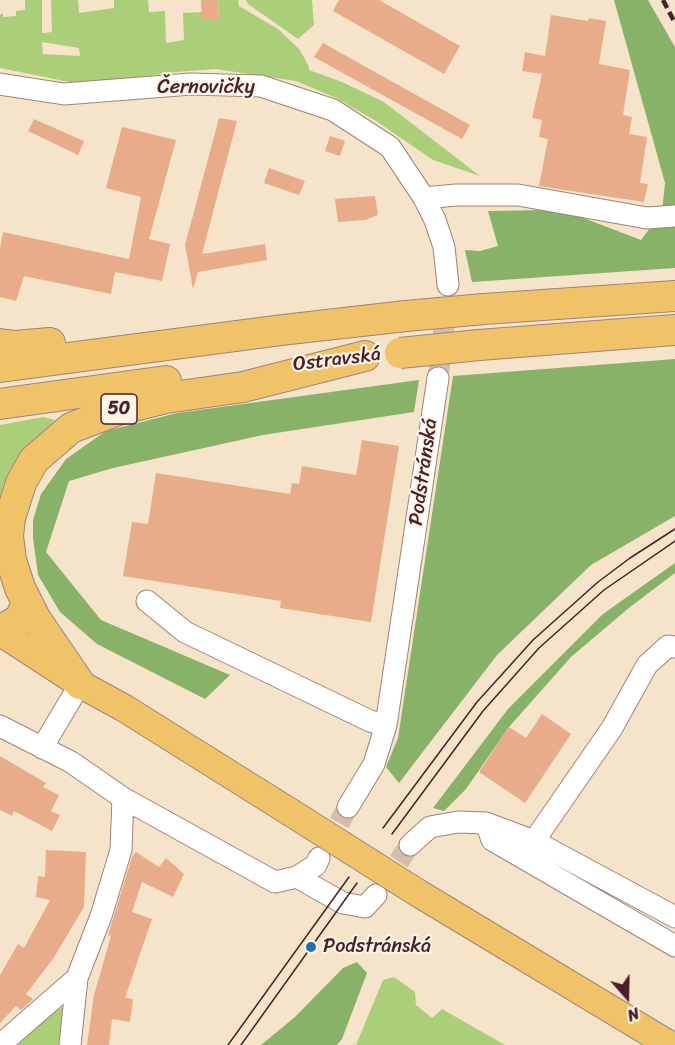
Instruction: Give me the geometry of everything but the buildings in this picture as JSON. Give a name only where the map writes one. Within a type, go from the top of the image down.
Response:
[{"type":"highway","name":"Ostravská","points":[[0,367],[181,342],[406,316],[675,296]]},
{"type":"highway","name":"Ostravská","points":[[0,404],[106,388],[365,356],[675,330]]},
{"type":"highway","points":[[0,344],[27,345],[72,340],[181,342]]},
{"type":"highway","name":"50","points":[[80,684],[45,634],[27,602],[11,560],[8,536],[10,518],[21,483],[34,460],[57,438],[80,425],[131,406],[166,398],[243,387],[365,356]]},
{"type":"highway","points":[[0,632],[20,619],[27,602]]},
{"type":"main road","points":[[0,632],[418,893],[670,1045]]},
{"type":"street","name":"Černovičky","points":[[0,84],[64,94],[191,84],[261,86],[333,110],[390,147],[424,198],[435,220],[444,247],[448,285]]},
{"type":"street","points":[[424,198],[456,195],[518,195],[647,219],[675,216]]},
{"type":"street","name":"Podstránská","points":[[348,807],[374,764],[386,725],[438,378]]},
{"type":"street","points":[[147,601],[185,632],[370,721],[386,725]]},
{"type":"street","points":[[534,841],[612,728],[647,665],[668,646],[675,647]]},
{"type":"street","points":[[42,748],[80,684]]},
{"type":"street","points":[[0,726],[71,762],[123,798],[275,882],[297,877],[316,865],[319,858]]},
{"type":"street","points":[[70,1045],[77,978],[101,916],[121,850],[123,798]]},
{"type":"street","points":[[410,845],[430,827],[458,822],[486,823],[534,841],[675,917]]},
{"type":"street","points":[[486,823],[492,840],[675,946]]},
{"type":"street","points":[[297,877],[343,903],[365,907],[376,895]]},
{"type":"street","points":[[0,1045],[77,978]]},
{"type":"green space","points":[[25,0],[42,0],[43,33],[52,32],[51,0],[78,0],[79,13],[114,8],[114,0],[148,0],[149,12],[165,11],[166,43],[184,40],[183,13],[202,12],[202,20],[219,18],[218,0],[238,0],[239,6],[278,29],[300,50],[309,70],[342,82],[384,102],[480,176],[433,160],[376,121],[336,98],[296,81],[215,69],[94,83],[74,83],[0,68],[0,15],[3,13],[3,17],[16,16],[16,11],[25,10]],"holes":[[[42,42],[79,48],[80,56],[43,54]]]},
{"type":"green space","points":[[246,0],[312,0],[314,25],[298,39],[248,4]]},
{"type":"green space","points":[[614,0],[648,0],[675,47],[675,268],[472,282],[465,250],[480,251],[498,246],[488,211],[549,210],[573,214],[641,240],[662,212],[665,183]]},
{"type":"green space","points":[[675,359],[675,516],[591,565],[497,655],[399,783],[386,767],[398,738],[453,376]]},
{"type":"green space","points":[[419,380],[414,412],[263,435],[113,468],[69,481],[46,552],[101,620],[230,675],[205,699],[97,644],[60,612],[38,575],[33,520],[41,494],[66,459],[106,431],[177,413]]},
{"type":"green space","points":[[43,417],[55,420],[25,451],[0,504],[0,425]]},
{"type":"green space","points":[[675,563],[675,573],[630,607],[571,657],[509,727],[466,789],[444,811],[433,808],[508,709],[603,614]]},
{"type":"green space","points":[[357,962],[367,973],[342,1039],[337,1045],[261,1045],[295,1017],[343,968]]},
{"type":"green space","points":[[394,977],[415,992],[416,1005],[432,1018],[442,1009],[505,1045],[356,1045],[383,980]]},
{"type":"green space","points":[[63,1008],[66,1013],[64,1045],[13,1045],[56,1009]]},
{"type":"tunnel","points":[[438,378],[447,301]]},
{"type":"tunnel","points":[[324,850],[348,807]]},
{"type":"tunnel","points":[[381,887],[410,845]]},
{"type":"tram line","points":[[383,828],[477,702],[533,640],[598,582],[675,529]]},
{"type":"tram line","points":[[392,834],[483,711],[539,648],[604,590],[675,541]]},
{"type":"tram line","points":[[228,1045],[349,877]]},
{"type":"tram line","points":[[241,1045],[357,883]]},
{"type":"railway","points":[[663,0],[675,23]]},
{"type":"place","name":"Podstránská","points":[[311,947]]}]
